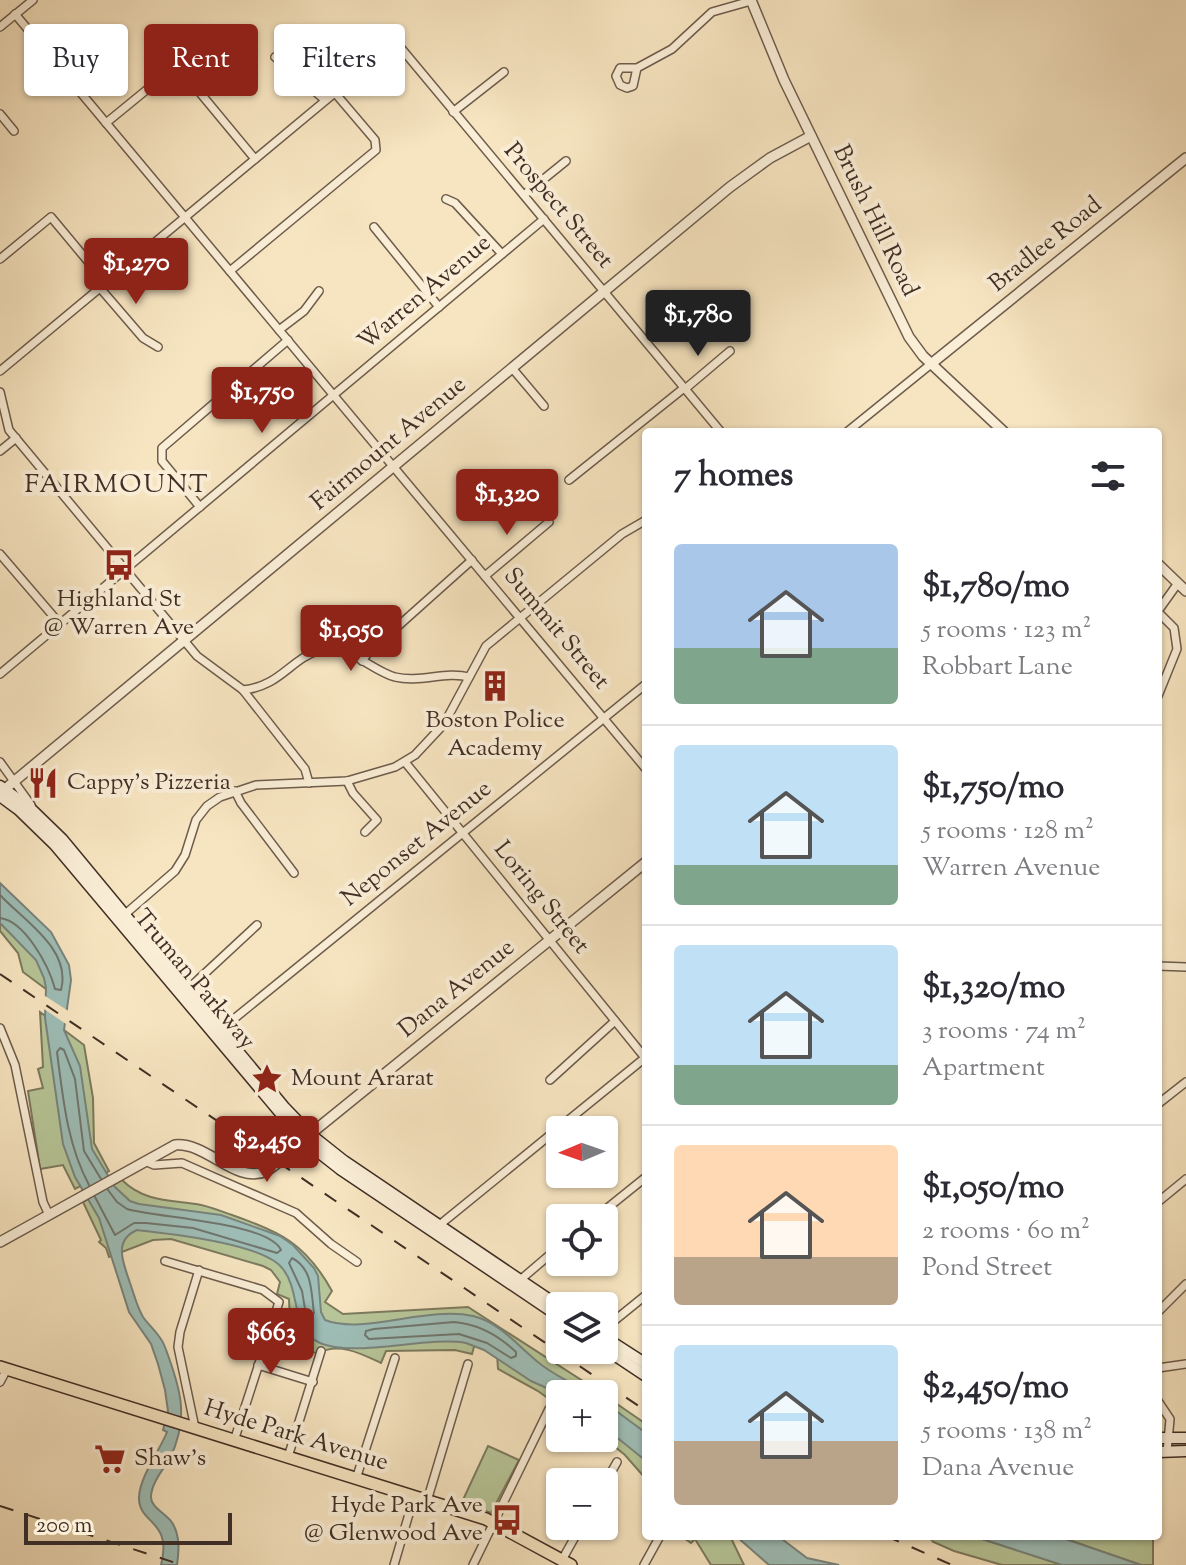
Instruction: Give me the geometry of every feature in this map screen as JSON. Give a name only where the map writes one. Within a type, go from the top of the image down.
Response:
[{"type":"main road","name":"Truman Parkway","points":[[1,791],[37,814],[71,850],[121,917],[307,1137],[546,1306]]},
{"type":"main road","name":"Truman Parkway","points":[[1,791],[47,836],[188,989],[217,1032]]},
{"type":"main road","name":"Truman Parkway","points":[[517,1283],[546,1299]]},
{"type":"main road","points":[[618,1346],[642,1361]]},
{"type":"main road","points":[[618,1357],[642,1373]]},
{"type":"main road","name":"Hyde Park Avenue","points":[[3,1368],[494,1523],[566,1562]]},
{"type":"main road","points":[[1164,1438],[1186,1438]]},
{"type":"main road","points":[[1163,1452],[1186,1451]]},
{"type":"street","points":[[0,27],[33,0]]},
{"type":"street","points":[[637,68],[676,47],[709,13],[751,0]]},
{"type":"street","name":"Brush Hill Road","points":[[751,0],[772,56],[906,331],[931,364],[1000,428]]},
{"type":"street","name":"Summit Street","points":[[15,14],[642,764]]},
{"type":"street","name":"Prospect Street","points":[[405,53],[718,428]]},
{"type":"street","points":[[106,123],[177,65],[255,159]]},
{"type":"street","points":[[453,112],[504,72]]},
{"type":"street","points":[[320,96],[325,100]]},
{"type":"street","points":[[0,371],[331,96]]},
{"type":"street","points":[[230,271],[376,150],[376,142],[338,96]]},
{"type":"street","points":[[0,114],[14,131]]},
{"type":"street","name":"Fairmount Avenue","points":[[1,791],[734,184],[770,158],[811,136]]},
{"type":"street","name":"Bradlee Road","points":[[931,364],[1186,158]]},
{"type":"street","points":[[524,195],[566,161]]},
{"type":"street","points":[[446,199],[455,203],[502,254]]},
{"type":"street","points":[[0,259],[51,217],[143,338],[158,347]]},
{"type":"street","name":"Warren Avenue","points":[[0,674],[544,219]]},
{"type":"street","points":[[374,227],[439,307]]},
{"type":"street","points":[[279,330],[304,311],[319,291]]},
{"type":"street","points":[[200,507],[162,461],[162,448],[288,340]]},
{"type":"street","points":[[569,480],[730,351]]},
{"type":"street","points":[[852,428],[931,364]]},
{"type":"street","points":[[512,368],[544,406]]},
{"type":"street","points":[[0,392],[9,430]]},
{"type":"street","points":[[0,419],[184,640],[206,664],[243,690],[305,769],[309,783]]},
{"type":"street","points":[[0,451],[16,438]]},
{"type":"street","points":[[485,576],[549,522]]},
{"type":"street","points":[[121,917],[175,871],[183,860],[194,826],[215,799],[262,784],[347,781],[405,762],[426,746],[439,730],[460,697],[483,650],[618,537],[642,522]]},
{"type":"street","points":[[0,554],[60,624]]},
{"type":"street","points":[[362,661],[472,560]]},
{"type":"street","points":[[1162,568],[1186,591]]},
{"type":"street","points":[[1162,606],[1178,583]]},
{"type":"street","points":[[1162,616],[1174,628],[1177,649],[1162,686]]},
{"type":"street","points":[[243,690],[275,681],[320,650],[338,650],[398,678],[469,677]]},
{"type":"street","name":"Neponset Avenue","points":[[217,1032],[642,687]]},
{"type":"street","points":[[0,762],[37,814]]},
{"type":"street","name":"Loring Street","points":[[405,762],[642,1053]]},
{"type":"street","points":[[347,781],[377,820],[365,832]]},
{"type":"street","points":[[235,791],[294,873]]},
{"type":"street","name":"Dana Avenue","points":[[0,1242],[175,1145],[186,1144],[245,1173],[256,1175],[267,1171],[642,865]]},
{"type":"street","points":[[188,989],[257,925]]},
{"type":"street","points":[[1162,966],[1186,967]]},
{"type":"street","points":[[550,1080],[615,1021]]},
{"type":"street","points":[[0,1028],[13,1059],[43,1202],[49,1215]]},
{"type":"street","points":[[436,1228],[642,1061]]},
{"type":"street","points":[[1162,1101],[1186,1082]]},
{"type":"street","points":[[145,1161],[154,1165],[182,1163],[296,1213],[357,1262]]},
{"type":"street","points":[[1162,1199],[1186,1179]]},
{"type":"street","points":[[612,1204],[642,1180]]},
{"type":"street","points":[[517,1283],[546,1258]]},
{"type":"street","points":[[165,1261],[263,1290],[279,1302],[234,1441]]},
{"type":"street","points":[[191,1426],[178,1347],[199,1270]]},
{"type":"street","points":[[1162,1308],[1186,1286]]},
{"type":"street","points":[[618,1318],[642,1298]]},
{"type":"street","points":[[288,1457],[321,1351]]},
{"type":"street","points":[[356,1479],[395,1358]]},
{"type":"street","points":[[427,1501],[468,1364]]},
{"type":"street","points":[[1162,1367],[1186,1364]]},
{"type":"street","points":[[258,1365],[313,1382]]},
{"type":"street","points":[[0,1382],[3,1368]]},
{"type":"street","points":[[1162,1407],[1170,1419],[1163,1452]]},
{"type":"street","points":[[473,1565],[546,1415]]},
{"type":"street","points":[[614,1468],[617,1462]]},
{"type":"street","points":[[394,1565],[414,1497]]},
{"type":"street","points":[[566,1562],[575,1540]]},
{"type":"street","points":[[644,1565],[658,1540]]},
{"type":"green space","points":[[0,903],[29,931],[58,998],[23,972],[18,953],[0,931]]},
{"type":"green space","points":[[40,1012],[84,1045],[93,1098],[94,1143],[109,1171],[75,1189],[63,1165],[40,1169],[28,1091],[43,1088],[38,1069],[43,1067]]},
{"type":"green space","points":[[122,1180],[147,1196],[210,1207],[249,1221],[291,1242],[312,1262],[332,1291],[325,1302],[343,1314],[468,1307],[546,1357],[546,1364],[556,1364],[581,1380],[546,1380],[546,1397],[498,1369],[497,1354],[477,1336],[472,1354],[455,1350],[386,1351],[381,1363],[350,1350],[325,1350],[318,1354],[286,1342],[290,1322],[289,1299],[277,1294],[280,1282],[271,1270],[171,1239],[153,1240],[109,1257],[106,1248],[99,1242],[101,1240],[83,1202]]},
{"type":"green space","points":[[618,1405],[642,1421],[642,1474],[618,1449]]},
{"type":"green space","points":[[488,1446],[519,1460],[491,1513],[462,1502]]},
{"type":"green space","points":[[696,1540],[732,1540],[744,1565],[711,1565]]},
{"type":"green space","points":[[929,1540],[985,1540],[1062,1565],[1002,1565]]},
{"type":"green space","points":[[1069,1540],[1153,1540],[1153,1565],[1141,1565]]},
{"type":"water","points":[[0,883],[51,932],[69,965],[71,980],[64,1030],[80,1066],[92,1149],[115,1187],[130,1201],[221,1215],[280,1236],[314,1268],[325,1320],[358,1324],[436,1315],[473,1316],[493,1324],[543,1366],[566,1380],[546,1380],[546,1388],[484,1350],[466,1343],[432,1342],[352,1348],[320,1343],[304,1329],[289,1278],[273,1260],[257,1252],[215,1241],[137,1230],[125,1240],[123,1261],[141,1313],[165,1347],[181,1402],[176,1443],[151,1496],[153,1504],[173,1524],[178,1539],[177,1565],[161,1565],[162,1539],[140,1506],[139,1497],[146,1472],[167,1432],[163,1430],[168,1411],[165,1390],[151,1344],[129,1312],[99,1218],[75,1177],[63,1144],[45,1018],[44,978],[36,960],[0,923]]},
{"type":"water","points":[[618,1412],[642,1430],[642,1458],[618,1438]]},
{"type":"water","points":[[741,1540],[783,1540],[807,1558],[839,1565],[769,1565]]},
{"type":"water","points":[[985,1540],[1069,1540],[1141,1565],[1062,1565]]},
{"type":"pier","points":[[42,994],[70,1012],[69,1026],[41,1007]]},
{"type":"pier","points":[[906,1540],[932,1541],[922,1561],[901,1552]]},
{"type":"railway","points":[[0,974],[642,1408]]},
{"type":"railway","points":[[0,1506],[182,1565]]},
{"type":"railway","points":[[895,1540],[952,1565]]},
{"type":"place","name":"Highland St @ Warren Ave","points":[[119,565]]},
{"type":"place","name":"Boston Police Academy","points":[[495,686]]},
{"type":"place","name":"Cappy's Pizzeria","points":[[43,783]]},
{"type":"place","name":"Mount Ararat","points":[[267,1079]]},
{"type":"place","name":"Shaw's","points":[[110,1459]]},
{"type":"place","name":"Hyde Park Ave @ Glenwood Ave","points":[[507,1520]]},
{"type":"district","name":"FAIRMOUNT","points":[[117,485]]}]
